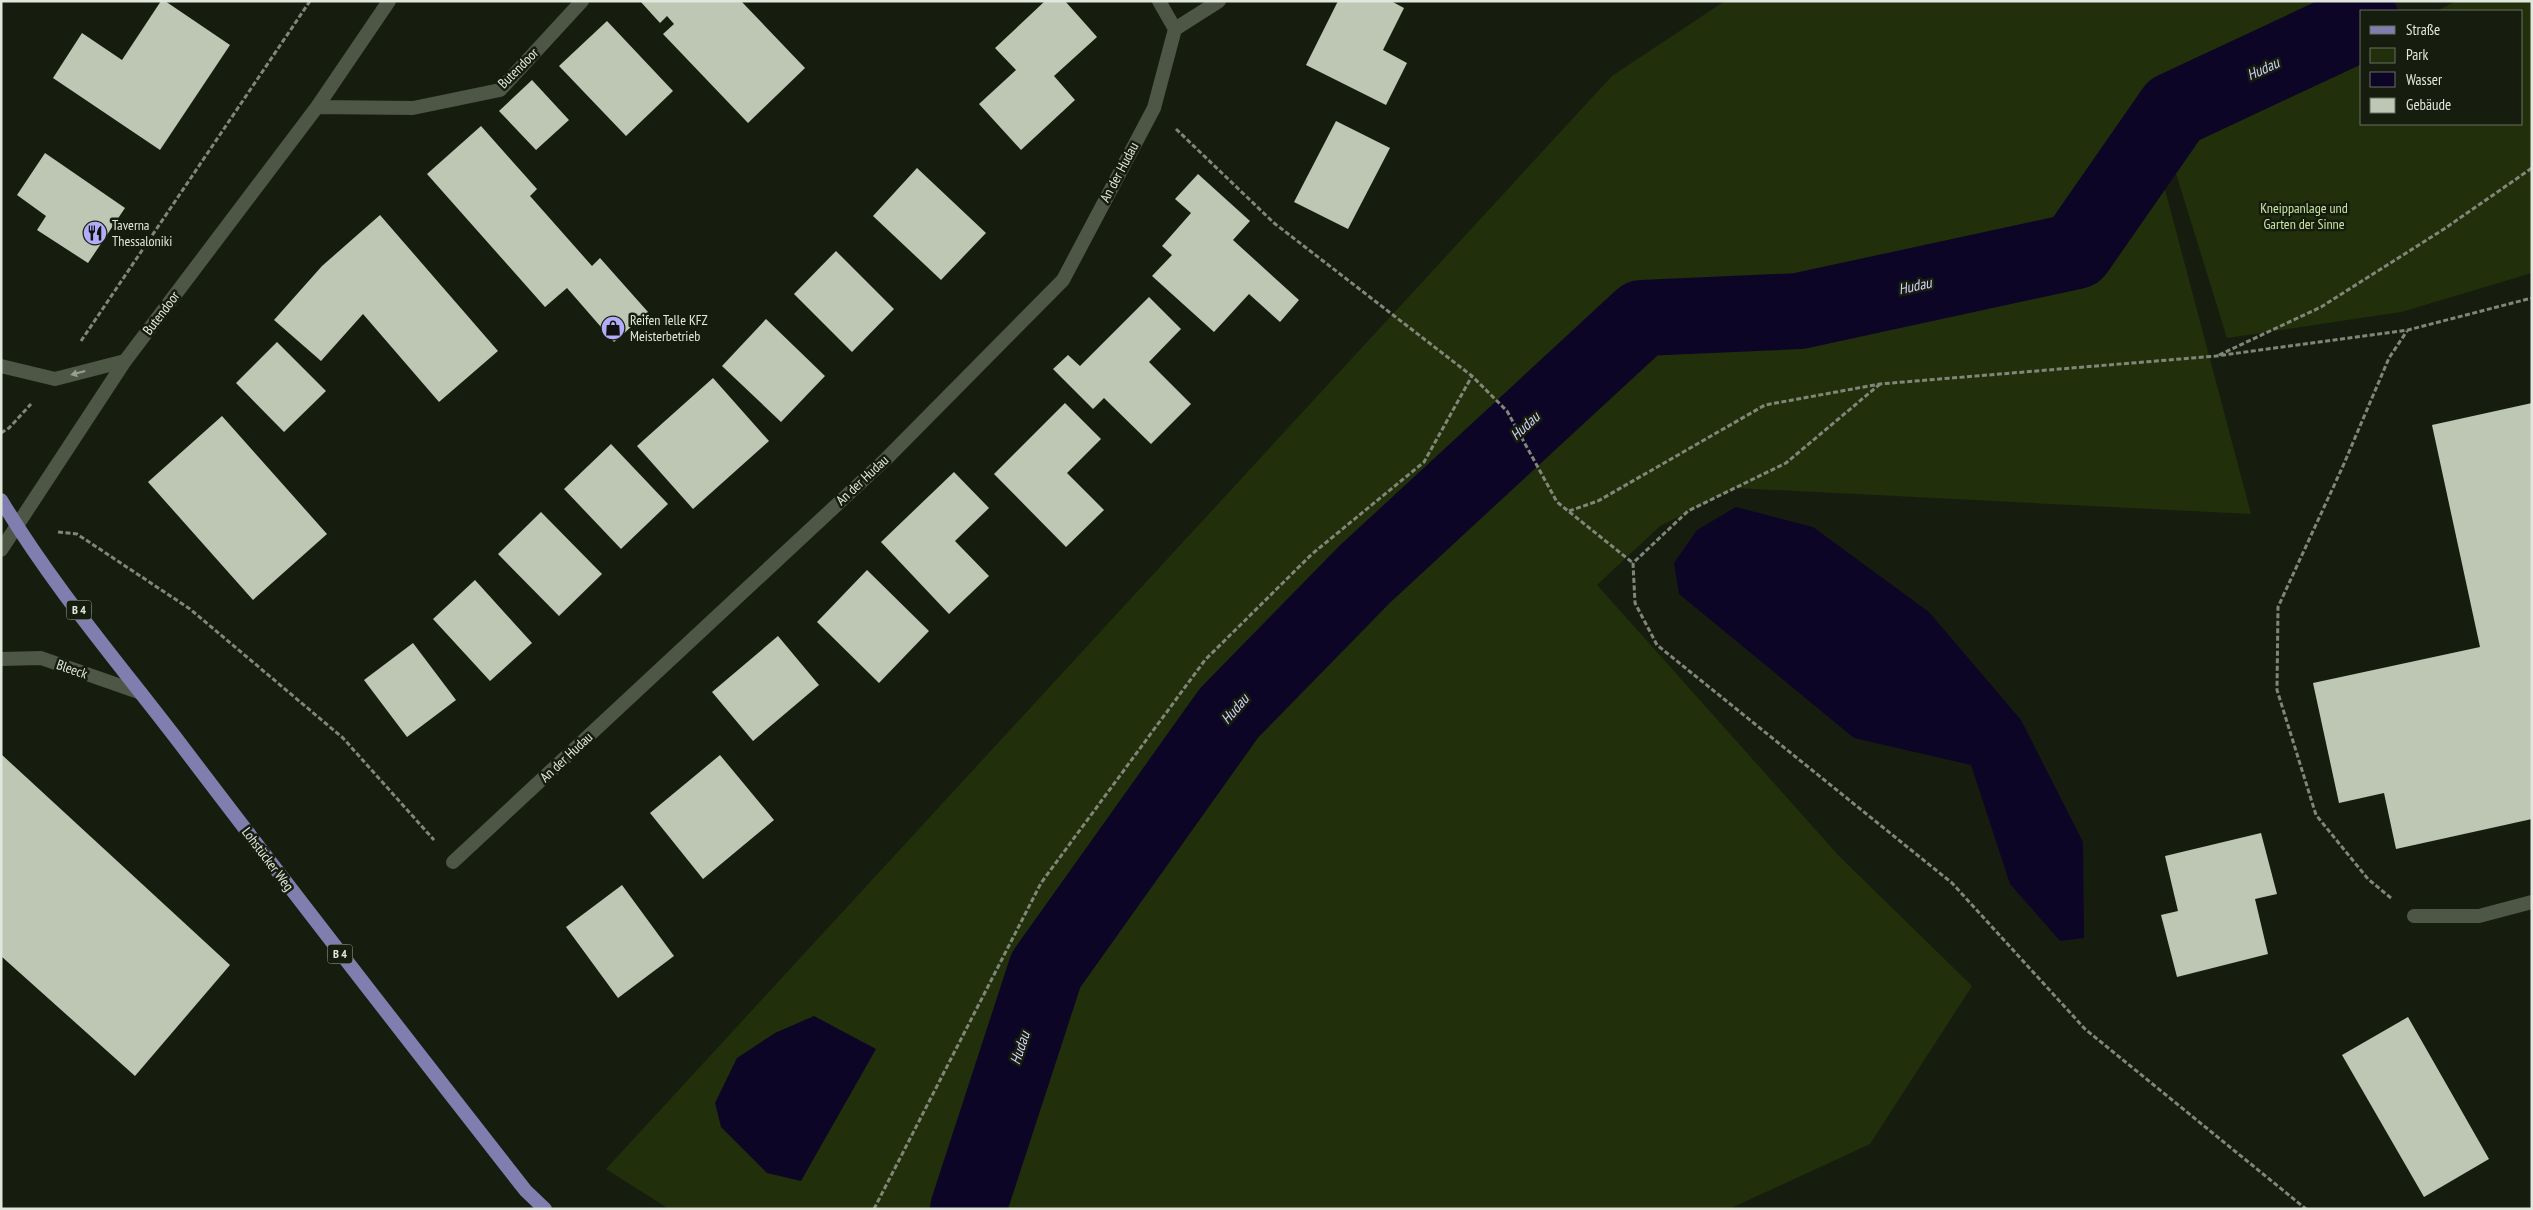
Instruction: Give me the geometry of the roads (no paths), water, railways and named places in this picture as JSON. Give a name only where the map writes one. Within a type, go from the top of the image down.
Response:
[{"type":"main road","name":"Lohstücker Weg","points":[[1,500],[17,527],[349,966],[526,1191],[545,1209]]},
{"type":"street","name":"Butendoor","points":[[17,527],[125,361],[317,107],[389,1]]},
{"type":"street","name":"Butendoor","points":[[317,107],[413,108],[500,90],[582,1]]},
{"type":"street","points":[[1159,1],[1175,29],[1219,1]]},
{"type":"street","name":"An der Hudau","points":[[453,862],[887,458],[1063,280],[1154,108],[1175,29]]},
{"type":"street","points":[[1,366],[55,379],[125,361]]},
{"type":"street","points":[[1,550],[17,527]]},
{"type":"street","name":"Bleeck","points":[[1,659],[41,658],[141,693]]},
{"type":"street","points":[[2414,916],[2479,916],[2532,902]]},
{"type":"water","points":[[1736,507],[1813,527],[1929,612],[2021,720],[2083,842],[2084,938],[2060,941],[2010,884],[1971,765],[1854,738],[1679,594],[1674,563],[1697,530]]},
{"type":"water","points":[[814,1016],[876,1049],[801,1181],[767,1173],[721,1127],[715,1103],[737,1058],[775,1033]]},
{"type":"waterway","name":"Hudau","points":[[968,1209],[1046,970],[1229,713],[1365,574],[1642,318],[1799,311],[2076,251],[2174,110],[2360,23]]},
{"type":"place","name":"Taverna Thessaloniki","points":[[95,233]]},
{"type":"place","name":"Reifen Telle KFZ Meisterbetrieb","points":[[613,328]]},
{"type":"park label","name":"Kneippanlage und Garten der Sinne","points":[[2304,216]]}]
